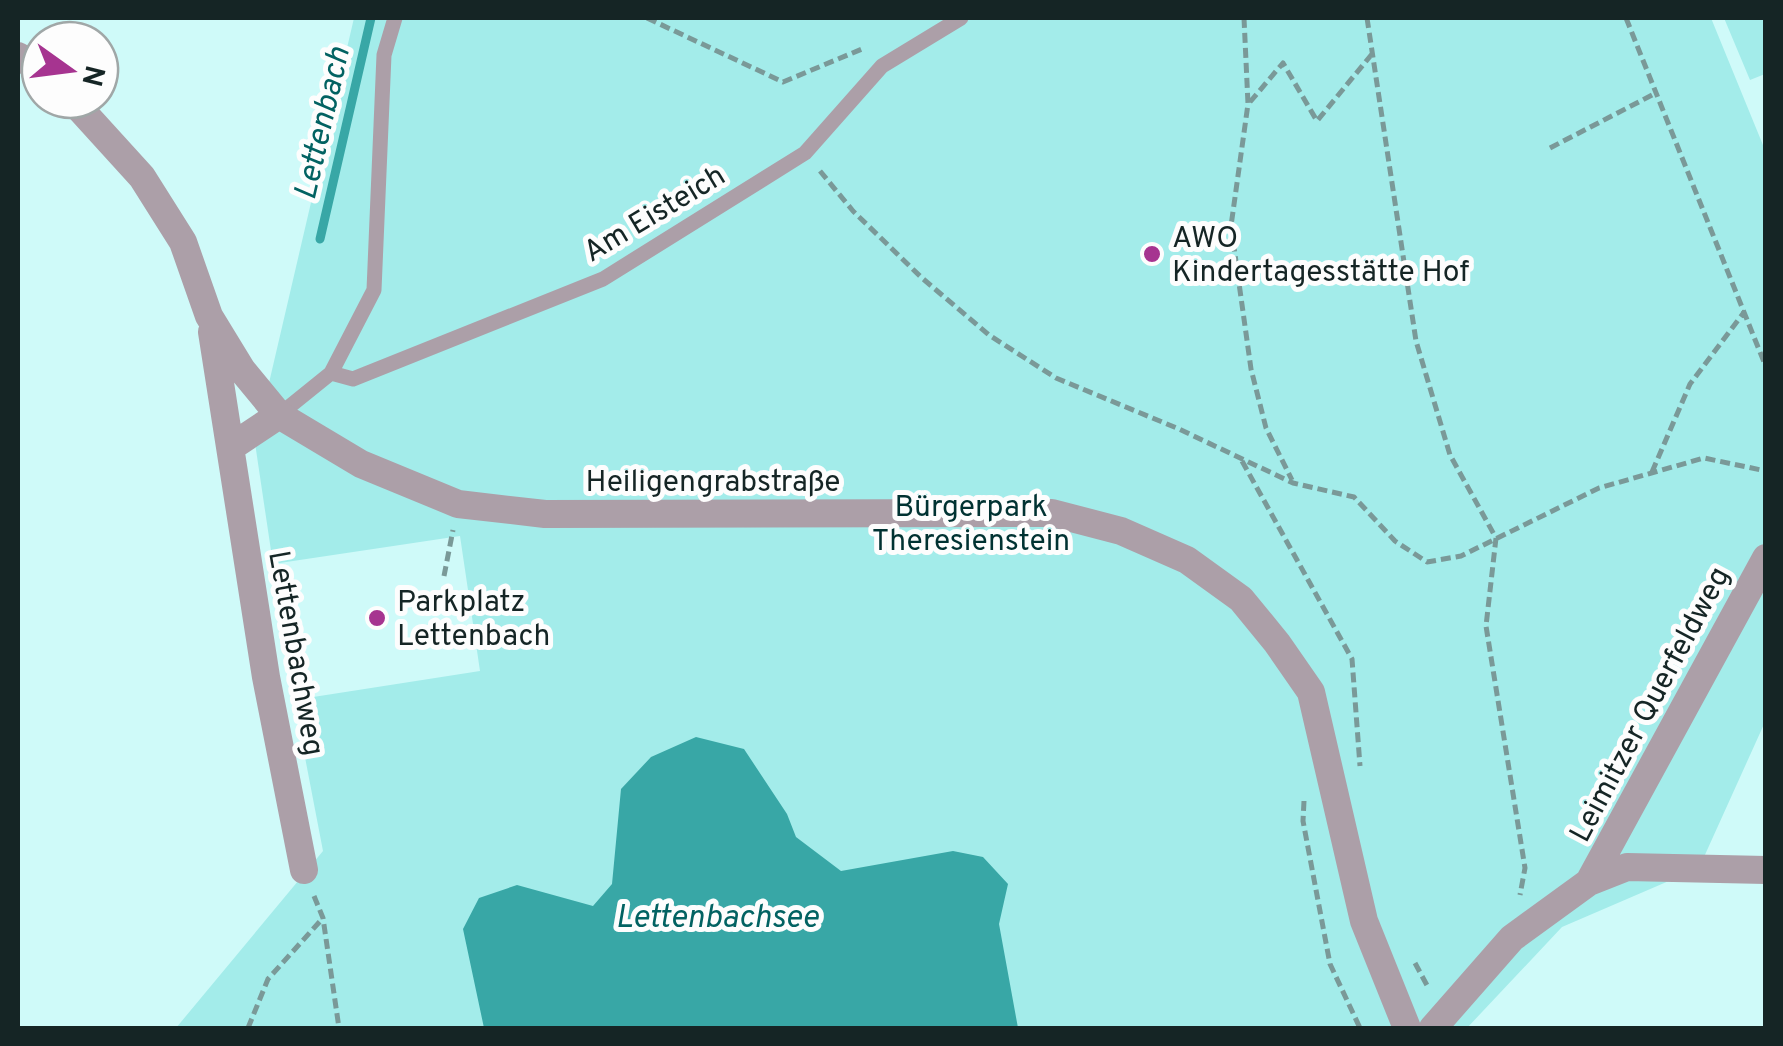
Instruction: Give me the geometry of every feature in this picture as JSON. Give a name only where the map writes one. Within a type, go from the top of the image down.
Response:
[{"type":"street","name":"Heiligengrabstraße","points":[[90,120],[142,178],[183,242],[209,316],[242,370],[279,414],[361,464],[458,504],[544,514],[1052,513],[1121,531],[1188,560],[1241,599],[1311,692],[1364,921],[1407,1028]]},
{"type":"street","name":"Lettenbachweg","points":[[209,316],[266,677],[304,870]]},
{"type":"street","points":[[230,447],[279,414]]},
{"type":"street","name":"Leimitzer Querfeldweg","points":[[1589,882],[1766,558]]},
{"type":"street","points":[[1433,1028],[1512,938],[1589,882],[1628,867],[1766,870]]},
{"type":"lane","points":[[279,414],[331,372],[374,290],[384,54],[395,18]]},
{"type":"lane","name":"Am Eisteich","points":[[331,372],[353,379],[603,278],[805,153],[882,66],[961,18]]},
{"type":"path","points":[[647,18],[784,82],[862,49],[882,66]]},
{"type":"path","points":[[1244,18],[1248,104],[1231,226],[1250,369],[1266,428],[1293,483]]},
{"type":"path","points":[[1367,18],[1416,341],[1450,456],[1496,538],[1486,626],[1525,868],[1512,938]]},
{"type":"path","points":[[1626,18],[1766,366]]},
{"type":"path","points":[[1248,104],[1283,63],[1317,120],[1372,54]]},
{"type":"path","points":[[1550,148],[1656,93]]},
{"type":"path","points":[[805,153],[853,210],[922,278],[989,335],[1056,378],[1180,429],[1293,483],[1354,497],[1395,542],[1427,562],[1461,556],[1599,488],[1704,458],[1766,470]]},
{"type":"path","points":[[1651,473],[1690,384],[1745,312]]},
{"type":"path","points":[[444,576],[458,504]]},
{"type":"path","points":[[304,870],[323,918],[339,1028]]},
{"type":"path","points":[[248,1028],[268,979],[323,918]]},
{"type":"green space","name":"Bürgerpark Theresienstein","points":[[354,18],[1711,18],[1765,150],[1765,722],[1699,868],[1562,927],[1467,1028],[176,1028],[323,851],[294,700],[480,671],[460,536],[273,564],[255,443]]},
{"type":"green space","points":[[1724,18],[1765,18],[1765,74],[1750,80]]},
{"type":"water","name":"Lettenbachsee","points":[[696,737],[744,749],[787,814],[796,837],[841,871],[953,851],[983,857],[1008,884],[999,924],[1018,1028],[484,1028],[463,929],[479,898],[517,885],[593,906],[612,884],[621,789],[651,757]]},
{"type":"waterway","name":"Lettenbach","points":[[320,239],[371,18]]},
{"type":"place","name":"AWO Kindertagesstätte Hof","points":[[1152,254]]},
{"type":"place","name":"Parkplatz Lettenbach","points":[[377,618]]}]
